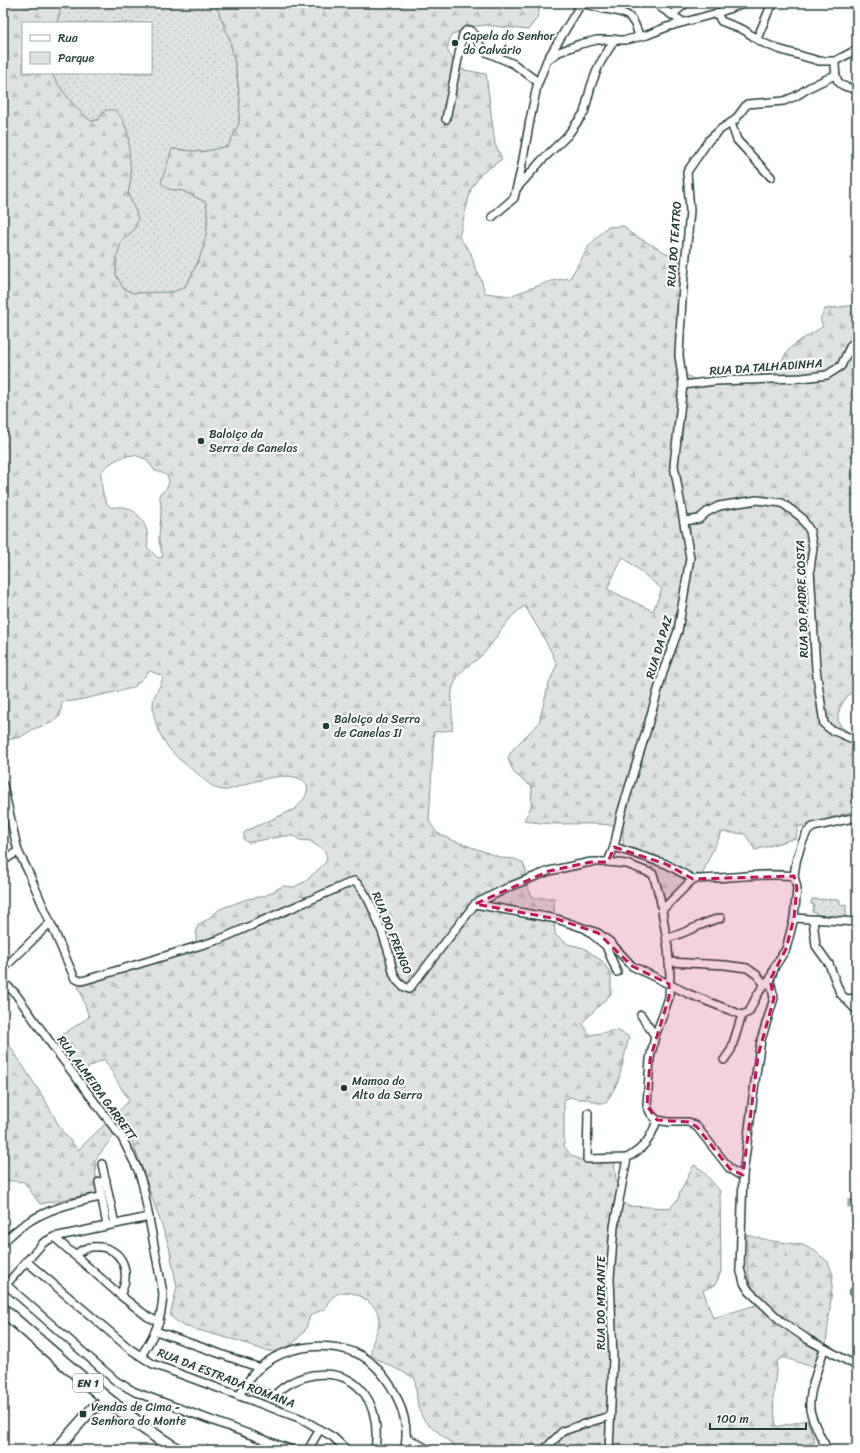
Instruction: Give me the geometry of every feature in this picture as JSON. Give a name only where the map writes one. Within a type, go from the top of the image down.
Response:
[{"type":"main road","name":"EN 1","points":[[3,1310],[96,1390],[154,1436],[177,1450]]},
{"type":"street","points":[[657,3],[660,7],[683,22]]},
{"type":"street","points":[[672,15],[686,3]]},
{"type":"street","points":[[547,60],[559,52],[580,44],[597,40],[626,40],[647,35],[683,22],[717,14],[745,3]]},
{"type":"street","points":[[757,39],[769,10],[775,3]]},
{"type":"street","points":[[492,217],[514,198],[538,82],[547,60],[581,4],[620,11],[629,16],[639,36]]},
{"type":"street","points":[[717,14],[721,21],[744,30],[757,39],[778,49],[819,61],[835,61],[857,52]]},
{"type":"street","points":[[446,119],[463,34],[466,31],[470,30],[475,35],[480,46],[486,52],[514,64],[538,82]]},
{"type":"street","points":[[517,188],[542,160],[567,136],[584,114],[598,65],[614,39]]},
{"type":"street","points":[[835,61],[835,75],[838,83],[848,88],[857,89]]},
{"type":"street","name":"RUA DO TEATRO","points":[[683,385],[680,350],[682,299],[690,211],[686,172],[709,140],[735,120],[747,104],[784,101],[796,96],[810,86],[835,75]]},
{"type":"street","points":[[731,123],[736,140],[751,154],[771,177]]},
{"type":"street","name":"RUA DA TALHADINHA","points":[[683,385],[715,381],[802,378],[827,375],[841,366],[851,345],[857,340]]},
{"type":"street","name":"RUA DA PAZ","points":[[608,862],[614,847],[621,814],[664,669],[678,632],[690,558],[674,465],[683,385]]},
{"type":"street","name":"RUA DO PADRE COSTA","points":[[684,522],[699,519],[707,512],[719,506],[757,500],[782,503],[801,516],[810,531],[813,548],[810,569],[816,669],[824,724],[830,729],[857,741]]},
{"type":"street","points":[[3,785],[18,851],[50,923],[3,969]]},
{"type":"street","points":[[475,904],[557,919],[586,928],[598,933],[632,966],[688,994],[742,1015],[749,1012],[755,999],[768,982],[775,966],[786,949],[794,918],[797,888],[794,876],[796,862],[807,832],[813,827],[857,817]]},
{"type":"street","points":[[614,847],[666,864],[693,879],[716,879],[782,874],[794,876]]},
{"type":"street","points":[[3,861],[18,851]]},
{"type":"street","name":"RUA DO FRENGO","points":[[50,923],[75,979],[82,981],[218,940],[354,881],[358,883],[366,894],[386,942],[396,978],[403,986],[409,989],[475,904],[510,886],[549,871],[591,862],[627,864],[653,874],[660,898],[669,962],[669,997],[655,1036],[650,1059],[647,1106],[651,1114],[657,1120]]},
{"type":"street","points":[[662,910],[693,879]]},
{"type":"street","points":[[666,938],[679,936],[721,918]]},
{"type":"street","points":[[794,918],[857,922]]},
{"type":"street","points":[[813,920],[816,946],[829,964],[840,993],[857,1011]]},
{"type":"street","points":[[586,928],[590,934],[606,946],[617,972]]},
{"type":"street","points":[[669,962],[725,965],[747,968],[768,982],[774,998],[761,1040],[758,1056],[743,1175],[740,1268],[744,1282],[752,1294],[782,1321],[807,1339],[857,1366]]},
{"type":"street","name":"RUA ALMEIDA GARRETT","points":[[3,982],[15,992],[57,1052],[122,1138],[138,1170],[143,1186],[162,1283],[163,1308],[156,1331],[141,1356]]},
{"type":"street","points":[[845,998],[857,998]]},
{"type":"street","points":[[641,1015],[655,1036]]},
{"type":"street","points":[[724,1060],[731,1050],[742,1015]]},
{"type":"street","points":[[588,1113],[587,1159],[628,1158],[640,1150],[652,1134],[657,1120],[668,1122],[689,1122],[697,1127],[730,1169],[743,1175]]},
{"type":"street","name":"RUA DO MIRANTE","points":[[609,1450],[613,1358],[610,1278],[614,1227],[628,1158]]},
{"type":"street","points":[[102,1164],[115,1224]]},
{"type":"street","points":[[106,1180],[99,1182],[106,1226]]},
{"type":"street","points":[[3,1242],[22,1226],[48,1211],[73,1202],[101,1197]]},
{"type":"street","points":[[149,1217],[54,1237],[43,1243],[4,1285],[122,1385],[135,1392],[292,1450]]},
{"type":"street","points":[[54,1237],[120,1295],[148,1317],[159,1322]]},
{"type":"street","points":[[74,1255],[90,1247],[109,1250],[118,1256],[124,1262],[126,1272],[125,1284],[120,1295]]},
{"type":"street","name":"RUA DA ESTRADA ROMANA","points":[[26,1261],[130,1349],[153,1364],[302,1419],[333,1437],[347,1450]]},
{"type":"street","points":[[156,1331],[260,1368]]},
{"type":"street","points":[[239,1396],[260,1368],[289,1351],[302,1348],[326,1346],[357,1354],[382,1374],[393,1388],[406,1422],[404,1450]]},
{"type":"street","points":[[824,1349],[812,1392],[810,1410],[822,1440],[828,1450]]},
{"type":"street","points":[[245,1386],[274,1396],[286,1385],[296,1379],[308,1376],[323,1374],[338,1376],[350,1380],[363,1391],[369,1400],[375,1419],[377,1436],[375,1450]]},
{"type":"street","points":[[92,1409],[96,1390]]},
{"type":"street","points":[[56,1450],[92,1409],[110,1401]]},
{"type":"street","points":[[544,1450],[563,1431],[610,1416]]},
{"type":"street","points":[[308,1450],[320,1429]]},
{"type":"street","points":[[406,1437],[429,1450]]},
{"type":"highlighted area","points":[[614,847],[666,864],[693,879],[794,876],[797,888],[794,918],[786,949],[770,980],[774,998],[758,1056],[743,1175],[730,1169],[697,1127],[689,1122],[657,1120],[647,1106],[650,1059],[669,997],[669,984],[632,966],[598,933],[557,919],[475,904],[549,871],[591,862],[608,862]]},
{"type":"green space","points":[[3,3],[62,3],[57,22],[22,22],[22,74],[52,74],[59,86],[79,110],[91,121],[98,120],[105,110],[115,110],[122,118],[128,133],[131,178],[128,194],[138,220],[134,230],[122,240],[116,258],[116,275],[123,288],[132,293],[173,292],[185,287],[196,267],[206,236],[206,202],[183,191],[169,189],[161,183],[172,149],[202,152],[228,146],[239,123],[240,101],[236,68],[230,40],[215,3],[541,3],[537,18],[528,30],[486,25],[469,27],[451,35],[447,50],[459,69],[486,74],[495,144],[502,159],[481,174],[471,189],[459,237],[471,253],[485,293],[510,296],[551,281],[570,278],[589,246],[607,227],[624,226],[630,233],[670,255],[686,266],[684,283],[682,372],[698,382],[777,372],[784,356],[790,348],[823,326],[820,319],[825,309],[857,305],[857,686],[844,700],[838,718],[839,723],[843,728],[857,736],[857,810],[798,827],[796,838],[755,850],[745,834],[722,832],[702,875],[678,896],[664,901],[651,865],[623,846],[623,828],[599,824],[550,824],[524,820],[531,807],[532,787],[514,773],[508,759],[511,751],[539,723],[548,686],[557,664],[546,641],[525,606],[512,616],[489,648],[462,671],[453,687],[452,730],[434,732],[429,821],[437,833],[449,839],[502,858],[515,859],[523,863],[526,871],[527,885],[531,895],[535,898],[554,898],[555,935],[568,944],[584,948],[602,961],[611,974],[611,994],[582,1023],[590,1035],[617,1030],[629,1037],[618,1082],[606,1103],[598,1103],[587,1099],[570,1097],[564,1100],[564,1146],[571,1155],[585,1162],[614,1161],[618,1199],[628,1206],[670,1208],[678,1199],[694,1165],[702,1170],[720,1191],[721,1272],[715,1285],[703,1290],[713,1318],[756,1305],[752,1298],[747,1264],[747,1235],[772,1241],[803,1245],[815,1251],[828,1262],[833,1275],[826,1345],[812,1367],[783,1357],[777,1361],[773,1399],[776,1427],[807,1420],[815,1442],[790,1450],[565,1450],[554,1437],[541,1450],[460,1450],[423,1419],[418,1407],[415,1379],[371,1355],[372,1346],[378,1329],[379,1316],[373,1306],[357,1295],[347,1292],[337,1294],[329,1301],[324,1309],[310,1316],[305,1331],[290,1347],[275,1352],[263,1350],[242,1342],[183,1326],[170,1316],[177,1287],[169,1246],[125,1121],[95,1160],[97,1193],[40,1204],[24,1182],[3,1180],[3,1039],[8,1043],[45,1100],[62,1131],[78,1150],[129,1101],[104,1059],[79,1073],[56,1039],[89,1017],[75,976],[81,978],[196,942],[196,930],[199,924],[220,909],[247,899],[265,896],[283,886],[294,887],[306,881],[326,862],[327,856],[324,850],[310,841],[300,840],[294,836],[284,836],[251,842],[244,840],[244,833],[246,831],[295,809],[307,792],[308,788],[306,783],[296,777],[287,776],[266,778],[228,790],[218,789],[212,786],[173,753],[160,734],[153,712],[153,700],[163,676],[150,671],[133,688],[74,701],[62,702],[60,716],[51,723],[33,729],[21,737],[3,741]],"holes":[[[134,455],[146,459],[155,471],[163,473],[169,479],[166,489],[159,495],[161,510],[159,538],[163,557],[158,558],[147,547],[148,541],[146,528],[140,517],[130,509],[109,506],[103,495],[101,472],[109,465],[116,460]],[[623,557],[662,589],[653,611],[607,589]]]},
{"type":"green space","points":[[62,3],[215,3],[230,40],[236,68],[240,101],[239,123],[229,146],[202,152],[172,149],[169,189],[183,191],[206,202],[206,236],[196,267],[185,287],[173,292],[154,293],[132,293],[123,288],[116,275],[116,258],[122,240],[134,230],[136,212],[128,194],[131,178],[129,162],[98,120],[91,121],[79,110],[52,74],[152,74],[152,22],[57,22]]},
{"type":"green space","points":[[812,899],[840,900],[840,905],[846,905],[846,918],[816,916],[816,913],[812,912],[814,905],[811,904]]},
{"type":"shaded area","points":[[848,1200],[857,1200],[857,1207],[848,1207]]},
{"type":"place","name":"Capela do Senhor do Calvário","points":[[455,43]]},
{"type":"place","name":"Baloiço da Serra de Canelas","points":[[201,441]]},
{"type":"place","name":"Baloiço da Serra de Canelas II","points":[[326,726]]},
{"type":"place","name":"Mamoa do Alto da Serra","points":[[344,1088]]},
{"type":"place","name":"Vendas de Cima - Senhora do Monte","points":[[83,1414]]}]
